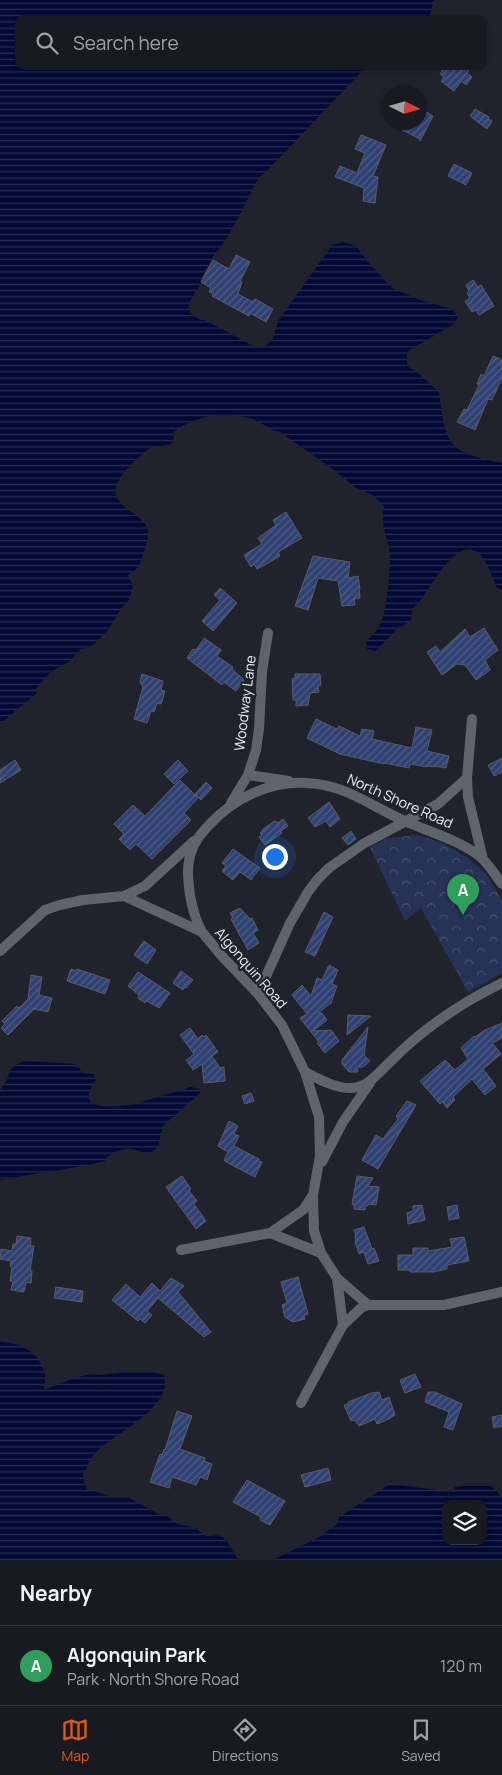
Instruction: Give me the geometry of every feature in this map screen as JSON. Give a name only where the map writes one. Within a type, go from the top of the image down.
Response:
[{"type":"street","name":"Woodway Lane","points":[[229,806],[248,775],[256,750],[262,672],[268,633]]},
{"type":"street","points":[[472,719],[467,778],[468,797],[483,859]]},
{"type":"street","points":[[248,775],[294,783]]},
{"type":"street","points":[[258,994],[290,923],[317,880],[363,844],[404,820],[438,804],[467,778]]},
{"type":"street","name":"North Shore Road","points":[[0,951],[45,910],[83,900],[124,896],[145,886],[229,806],[254,792],[294,783],[328,786],[348,791],[404,820],[459,843],[483,859],[502,884]]},
{"type":"street","name":"North Shore Road","points":[[197,838],[191,851],[188,865],[188,880],[191,902],[202,932]]},
{"type":"street","name":"Algonquin Road","points":[[124,896],[202,932],[258,994],[282,1025],[305,1072],[319,1117],[318,1172],[313,1195],[314,1231],[321,1253],[337,1278],[368,1305]]},
{"type":"street","points":[[318,1172],[343,1122],[372,1080],[404,1048],[447,1013],[474,997],[502,984]]},
{"type":"street","points":[[305,1072],[339,1087],[352,1088],[362,1086],[372,1080]]},
{"type":"street","points":[[181,1250],[270,1233],[303,1210],[313,1195]]},
{"type":"street","points":[[270,1233],[321,1253]]},
{"type":"street","points":[[337,1278],[343,1325]]},
{"type":"street","points":[[301,1403],[343,1325],[361,1308],[368,1305],[444,1305],[502,1292]]},
{"type":"green space","points":[[417,835],[440,842],[467,857],[486,874],[502,900],[502,973],[468,992],[421,908],[405,921],[370,847],[388,838]]},
{"type":"shaded area","points":[[0,0],[434,0],[430,15],[15,15],[15,70],[363,70],[267,171],[259,177],[230,233],[204,272],[201,284],[189,304],[189,308],[194,316],[200,320],[205,320],[257,348],[266,346],[273,339],[278,321],[332,245],[343,242],[356,246],[392,288],[420,300],[452,309],[458,317],[454,324],[407,352],[407,366],[418,373],[439,392],[444,424],[453,443],[460,450],[470,455],[502,463],[502,590],[497,588],[480,554],[471,549],[463,551],[446,564],[412,609],[411,621],[398,628],[376,651],[367,649],[366,642],[382,621],[388,593],[390,555],[383,523],[384,506],[374,496],[355,487],[280,432],[272,430],[256,420],[232,415],[210,416],[181,427],[173,433],[174,438],[171,444],[152,447],[133,462],[121,477],[115,492],[117,498],[145,523],[148,531],[140,564],[128,575],[133,587],[129,600],[120,610],[109,629],[93,645],[80,650],[69,662],[51,672],[36,688],[37,693],[0,724]]},
{"type":"shaded area","points":[[26,1061],[76,1064],[83,1073],[93,1074],[96,1080],[91,1088],[89,1099],[96,1105],[134,1105],[191,1087],[199,1089],[200,1093],[163,1126],[158,1147],[152,1152],[146,1153],[134,1149],[124,1149],[113,1153],[105,1161],[0,1180],[0,1090],[4,1086],[11,1069],[19,1063]]},
{"type":"shaded area","points":[[0,1342],[22,1346],[34,1354],[45,1374],[44,1390],[71,1379],[89,1375],[148,1371],[164,1375],[165,1386],[155,1406],[103,1446],[92,1457],[86,1470],[83,1471],[83,1478],[87,1489],[112,1497],[126,1496],[160,1515],[167,1516],[177,1524],[197,1528],[204,1535],[219,1536],[225,1539],[239,1560],[0,1560]]},
{"type":"shaded area","points":[[390,1484],[454,1492],[455,1487],[491,1486],[502,1498],[502,1560],[272,1560],[316,1539],[337,1524],[339,1517]]},
{"type":"building","points":[[442,70],[469,70],[467,73],[472,77],[466,85],[461,81],[454,91],[441,81],[444,77],[440,74]]},
{"type":"building","points":[[475,109],[489,117],[488,119],[492,121],[487,129],[470,116]]},
{"type":"building","points":[[427,112],[433,116],[427,128]]},
{"type":"building","points":[[402,130],[426,130],[420,141],[420,139]]},
{"type":"building","points":[[361,135],[386,145],[373,176],[378,177],[375,203],[363,201],[364,188],[335,177],[340,166],[357,173],[365,153],[355,149]]},
{"type":"building","points":[[454,164],[472,173],[466,185],[448,176]]},
{"type":"building","points":[[236,255],[250,262],[240,281],[242,282],[238,294],[253,302],[255,299],[273,309],[266,322],[250,313],[249,316],[212,296],[213,294],[209,292],[211,288],[201,282],[213,260],[229,269]]},
{"type":"building","points":[[473,280],[478,287],[481,285],[494,306],[479,315],[476,310],[472,312],[465,301],[470,298],[466,285]]},
{"type":"building","points":[[493,356],[502,360],[502,378],[492,400],[488,399],[475,430],[457,422],[464,409],[467,410],[479,385],[477,384],[481,374],[484,376]]},
{"type":"building","points":[[286,512],[302,538],[278,552],[280,556],[263,566],[257,569],[254,564],[251,567],[244,555],[262,544],[258,538],[276,525],[273,520]]},
{"type":"building","points":[[313,556],[350,562],[348,578],[358,576],[360,589],[360,598],[354,599],[355,605],[342,606],[338,581],[318,578],[308,610],[295,606]]},
{"type":"building","points":[[220,588],[237,603],[213,631],[202,621],[220,600],[214,595]]},
{"type":"building","points":[[484,628],[498,650],[485,660],[490,670],[476,680],[465,665],[457,664],[442,675],[427,652],[436,646],[440,652],[465,629],[470,637]]},
{"type":"building","points":[[204,638],[221,650],[217,656],[233,667],[232,669],[244,680],[236,691],[224,682],[222,685],[187,658],[193,649],[196,650]]},
{"type":"building","points":[[142,674],[163,681],[161,690],[165,691],[161,704],[157,703],[154,712],[151,711],[147,723],[134,719],[143,687],[140,682]]},
{"type":"building","points":[[295,674],[320,674],[321,685],[318,686],[319,692],[310,693],[308,705],[296,706],[296,700],[293,700],[292,679],[295,678]]},
{"type":"building","points":[[316,719],[337,729],[339,726],[360,736],[362,729],[374,731],[372,739],[412,748],[416,727],[432,730],[427,751],[449,756],[446,768],[410,764],[409,768],[340,754],[307,738]]},
{"type":"building","points":[[502,758],[502,772],[494,776],[488,765]]},
{"type":"building","points":[[15,760],[21,770],[0,783],[0,770]]},
{"type":"building","points":[[178,760],[188,771],[174,784],[164,774]]},
{"type":"building","points":[[180,780],[198,798],[184,813],[191,820],[152,859],[136,844],[130,850],[119,839],[124,834],[114,824],[133,805],[145,816]]},
{"type":"building","points":[[206,782],[212,788],[201,800],[195,794]]},
{"type":"building","points":[[329,802],[340,819],[330,827],[326,821],[315,827],[308,818]]},
{"type":"building","points":[[283,819],[288,826],[281,831],[282,833],[265,845],[259,837],[262,835],[260,833],[262,830],[273,822],[276,821],[278,823]]},
{"type":"building","points":[[351,831],[356,839],[348,845],[342,838]]},
{"type":"building","points":[[272,845],[280,855],[272,860],[265,850]]},
{"type":"building","points":[[233,849],[260,868],[251,880],[240,872],[233,880],[222,871],[226,866],[222,863]]},
{"type":"building","points":[[240,908],[250,919],[252,918],[258,930],[253,933],[259,943],[248,950],[231,919],[233,918],[230,913]]},
{"type":"building","points":[[324,912],[333,917],[315,956],[305,952]]},
{"type":"building","points":[[144,941],[156,950],[147,964],[134,955]]},
{"type":"building","points":[[329,965],[338,970],[332,984],[337,986],[331,1003],[318,1013],[322,1013],[327,1020],[313,1031],[331,1030],[339,1041],[325,1053],[317,1043],[319,1042],[300,1018],[307,1014],[292,995],[302,985],[311,996],[317,978],[322,980]]},
{"type":"building","points":[[71,969],[76,971],[77,969],[110,980],[105,994],[67,981]]},
{"type":"building","points":[[181,971],[193,980],[183,990],[173,983]]},
{"type":"building","points":[[138,972],[170,993],[159,1008],[147,1001],[145,1003],[128,986]]},
{"type":"building","points":[[31,975],[42,977],[39,995],[52,998],[48,1012],[34,1009],[8,1035],[1,1028],[5,1024],[2,1021],[17,1006],[19,1008],[28,999]]},
{"type":"building","points":[[348,1015],[371,1016],[347,1035]]},
{"type":"building","points":[[502,1023],[502,1038],[492,1043],[501,1054],[483,1069],[496,1086],[485,1095],[472,1079],[453,1097],[455,1100],[447,1108],[442,1102],[440,1104],[420,1081],[445,1060],[455,1070],[468,1059],[461,1048],[474,1036]]},
{"type":"building","points":[[368,1027],[364,1055],[370,1061],[363,1067],[357,1067],[358,1072],[349,1072],[342,1064],[342,1060]]},
{"type":"building","points":[[190,1028],[198,1039],[202,1035],[204,1037],[206,1035],[218,1052],[212,1056],[220,1068],[224,1067],[225,1081],[204,1083],[202,1064],[193,1070],[186,1060],[194,1054],[180,1035]]},
{"type":"building","points":[[251,1093],[254,1101],[245,1104],[242,1096]]},
{"type":"building","points":[[407,1101],[416,1105],[378,1169],[362,1160],[376,1135],[383,1139],[398,1119],[396,1116]]},
{"type":"building","points":[[229,1121],[238,1126],[234,1134],[239,1136],[234,1146],[262,1162],[255,1177],[224,1160],[228,1152],[218,1146]]},
{"type":"building","points":[[182,1176],[191,1189],[189,1191],[197,1201],[194,1204],[206,1221],[196,1229],[166,1187]]},
{"type":"building","points":[[357,1176],[373,1178],[368,1186],[379,1187],[376,1205],[368,1204],[368,1206],[365,1206],[365,1210],[354,1209],[352,1204]]},
{"type":"building","points":[[422,1205],[425,1220],[408,1224],[407,1213],[413,1211],[413,1206]]},
{"type":"building","points":[[457,1205],[459,1218],[449,1220],[447,1207]]},
{"type":"building","points":[[364,1227],[372,1249],[374,1248],[379,1261],[368,1264],[364,1252],[359,1254],[355,1242],[354,1230]]},
{"type":"building","points":[[17,1236],[31,1238],[30,1246],[34,1246],[30,1271],[32,1271],[31,1283],[26,1282],[24,1292],[11,1290],[13,1281],[10,1281],[11,1261],[0,1259],[1,1249],[12,1251],[13,1244],[16,1244]]},
{"type":"building","points":[[464,1237],[469,1261],[447,1265],[447,1269],[433,1272],[398,1270],[398,1255],[413,1255],[413,1248],[428,1248],[428,1251],[452,1247],[450,1239]]},
{"type":"building","points":[[298,1277],[308,1314],[304,1315],[305,1319],[293,1322],[285,1317],[282,1305],[287,1303],[281,1282]]},
{"type":"building","points":[[171,1278],[184,1286],[178,1292],[211,1332],[204,1337],[158,1298],[147,1311],[152,1315],[145,1323],[140,1319],[138,1321],[112,1300],[126,1284],[140,1297],[152,1283],[160,1291]]},
{"type":"building","points":[[56,1287],[83,1291],[82,1302],[54,1298]]},
{"type":"building","points":[[415,1374],[421,1387],[405,1393],[400,1380]]},
{"type":"building","points":[[374,1392],[379,1392],[382,1400],[389,1397],[395,1415],[377,1424],[375,1419],[359,1426],[355,1420],[351,1421],[344,1405]]},
{"type":"building","points":[[428,1392],[435,1392],[462,1404],[453,1430],[444,1427],[449,1412],[425,1402]]},
{"type":"building","points":[[177,1411],[192,1416],[180,1449],[205,1458],[204,1461],[212,1464],[207,1480],[200,1477],[196,1485],[172,1477],[169,1488],[150,1482],[160,1454],[162,1455],[165,1450]]},
{"type":"building","points":[[502,1415],[502,1426],[494,1428],[492,1417]]},
{"type":"building","points":[[328,1468],[331,1480],[305,1487],[301,1475]]},
{"type":"building","points":[[247,1480],[285,1501],[270,1525],[260,1520],[261,1517],[233,1502]]},
{"type":"place","name":"Algonquin Park","points":[[463,915]]}]
